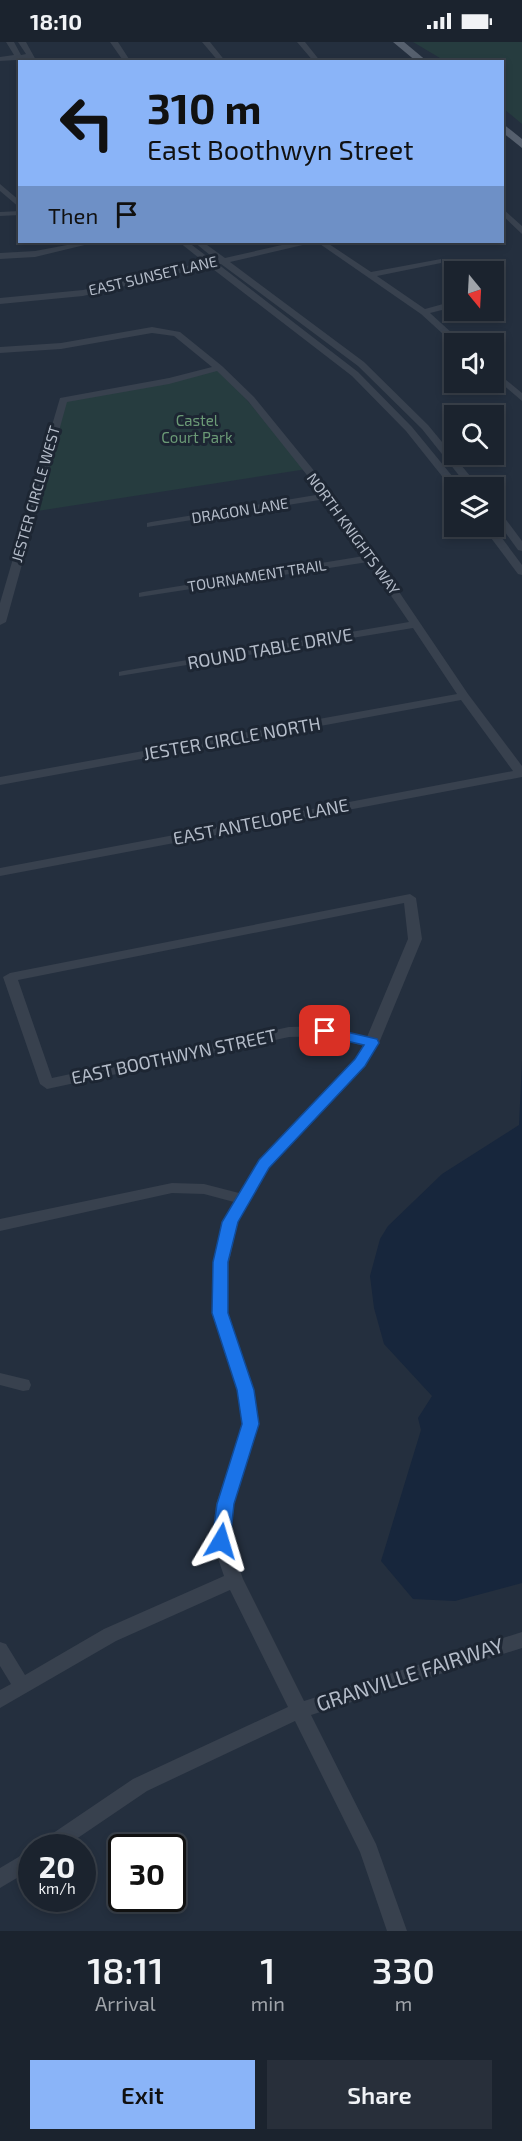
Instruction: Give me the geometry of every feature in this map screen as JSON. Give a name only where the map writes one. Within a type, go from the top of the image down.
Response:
[{"type":"main road","points":[[398,42],[421,60]]},
{"type":"main road","points":[[504,128],[522,145]]},
{"type":"street","points":[[10,42],[20,59]]},
{"type":"street","points":[[22,42],[32,59]]},
{"type":"street","points":[[114,42],[128,60]]},
{"type":"street","points":[[206,42],[221,60]]},
{"type":"street","points":[[301,42],[316,60]]},
{"type":"street","points":[[0,59],[32,59]]},
{"type":"street","points":[[0,186],[18,204]]},
{"type":"street","points":[[504,212],[522,231]]},
{"type":"street","points":[[0,214],[18,213]]},
{"type":"street","points":[[185,243],[218,261],[324,335],[390,392],[425,427],[466,477]]},
{"type":"street","points":[[199,243],[337,358],[377,395],[410,429],[447,477]]},
{"type":"street","name":"EAST SUNSET LANE","points":[[0,302],[83,293],[299,243]]},
{"type":"street","points":[[323,243],[424,312],[448,333]]},
{"type":"street","points":[[0,256],[65,244]]},
{"type":"street","points":[[370,274],[438,261]]},
{"type":"street","points":[[424,312],[444,307]]},
{"type":"street","name":"NORTH KNIGHTS WAY","points":[[0,350],[61,346],[152,330],[177,334],[219,368],[251,399],[329,496],[464,696],[521,773]]},
{"type":"street","name":"JESTER CIRCLE WEST","points":[[0,622],[63,400],[169,381],[219,368]]},
{"type":"street","points":[[504,382],[522,398]]},
{"type":"street","points":[[377,395],[390,392]]},
{"type":"street","name":"DRAGON LANE","points":[[151,525],[329,496]]},
{"type":"street","points":[[504,524],[522,548]]},
{"type":"street","points":[[513,536],[497,538],[522,572]]},
{"type":"street","name":"TOURNAMENT TRAIL","points":[[143,595],[371,558]]},
{"type":"street","name":"ROUND TABLE DRIVE","points":[[123,674],[417,624]]},
{"type":"street","name":"JESTER CIRCLE NORTH","points":[[0,781],[464,696]]},
{"type":"street","name":"EAST ANTELOPE LANE","points":[[0,872],[521,773]]},
{"type":"street","name":"EAST BOOTHWYN STREET","points":[[410,898],[415,939],[372,1043],[325,1031],[290,1032],[47,1084],[10,977],[410,898]]},
{"type":"street","points":[[372,1043],[360,1063],[264,1164],[230,1222],[221,1262],[220,1313],[245,1390],[250,1424],[225,1504],[221,1541],[234,1580],[369,1850],[397,1931]]},
{"type":"street","points":[[0,1225],[172,1188],[204,1189],[242,1199]]},
{"type":"street","points":[[0,1379],[23,1385]]},
{"type":"street","points":[[0,1700],[110,1635],[234,1580]]},
{"type":"street","name":"GRANVILLE FAIRWAY","points":[[68,1834],[140,1785],[298,1711],[522,1640]]},
{"type":"street","points":[[0,1650],[22,1686]]},
{"type":"street","points":[[0,1879],[18,1867]]},
{"type":"green space","points":[[413,42],[522,42],[522,124],[504,109],[504,60],[443,60]]},
{"type":"green space","name":"Castel Court Park","points":[[219,368],[307,469],[31,512],[63,400]]},
{"type":"water","points":[[522,1061],[522,1583],[455,1601],[413,1599],[381,1561],[421,1430],[418,1418],[432,1396],[384,1344],[374,1308],[370,1276],[380,1239],[388,1226],[442,1174],[519,1125]]},
{"type":"route","points":[[221,1541],[225,1504],[250,1424],[245,1390],[220,1313],[221,1262],[230,1222],[264,1164],[360,1063],[372,1043],[325,1031]]}]
